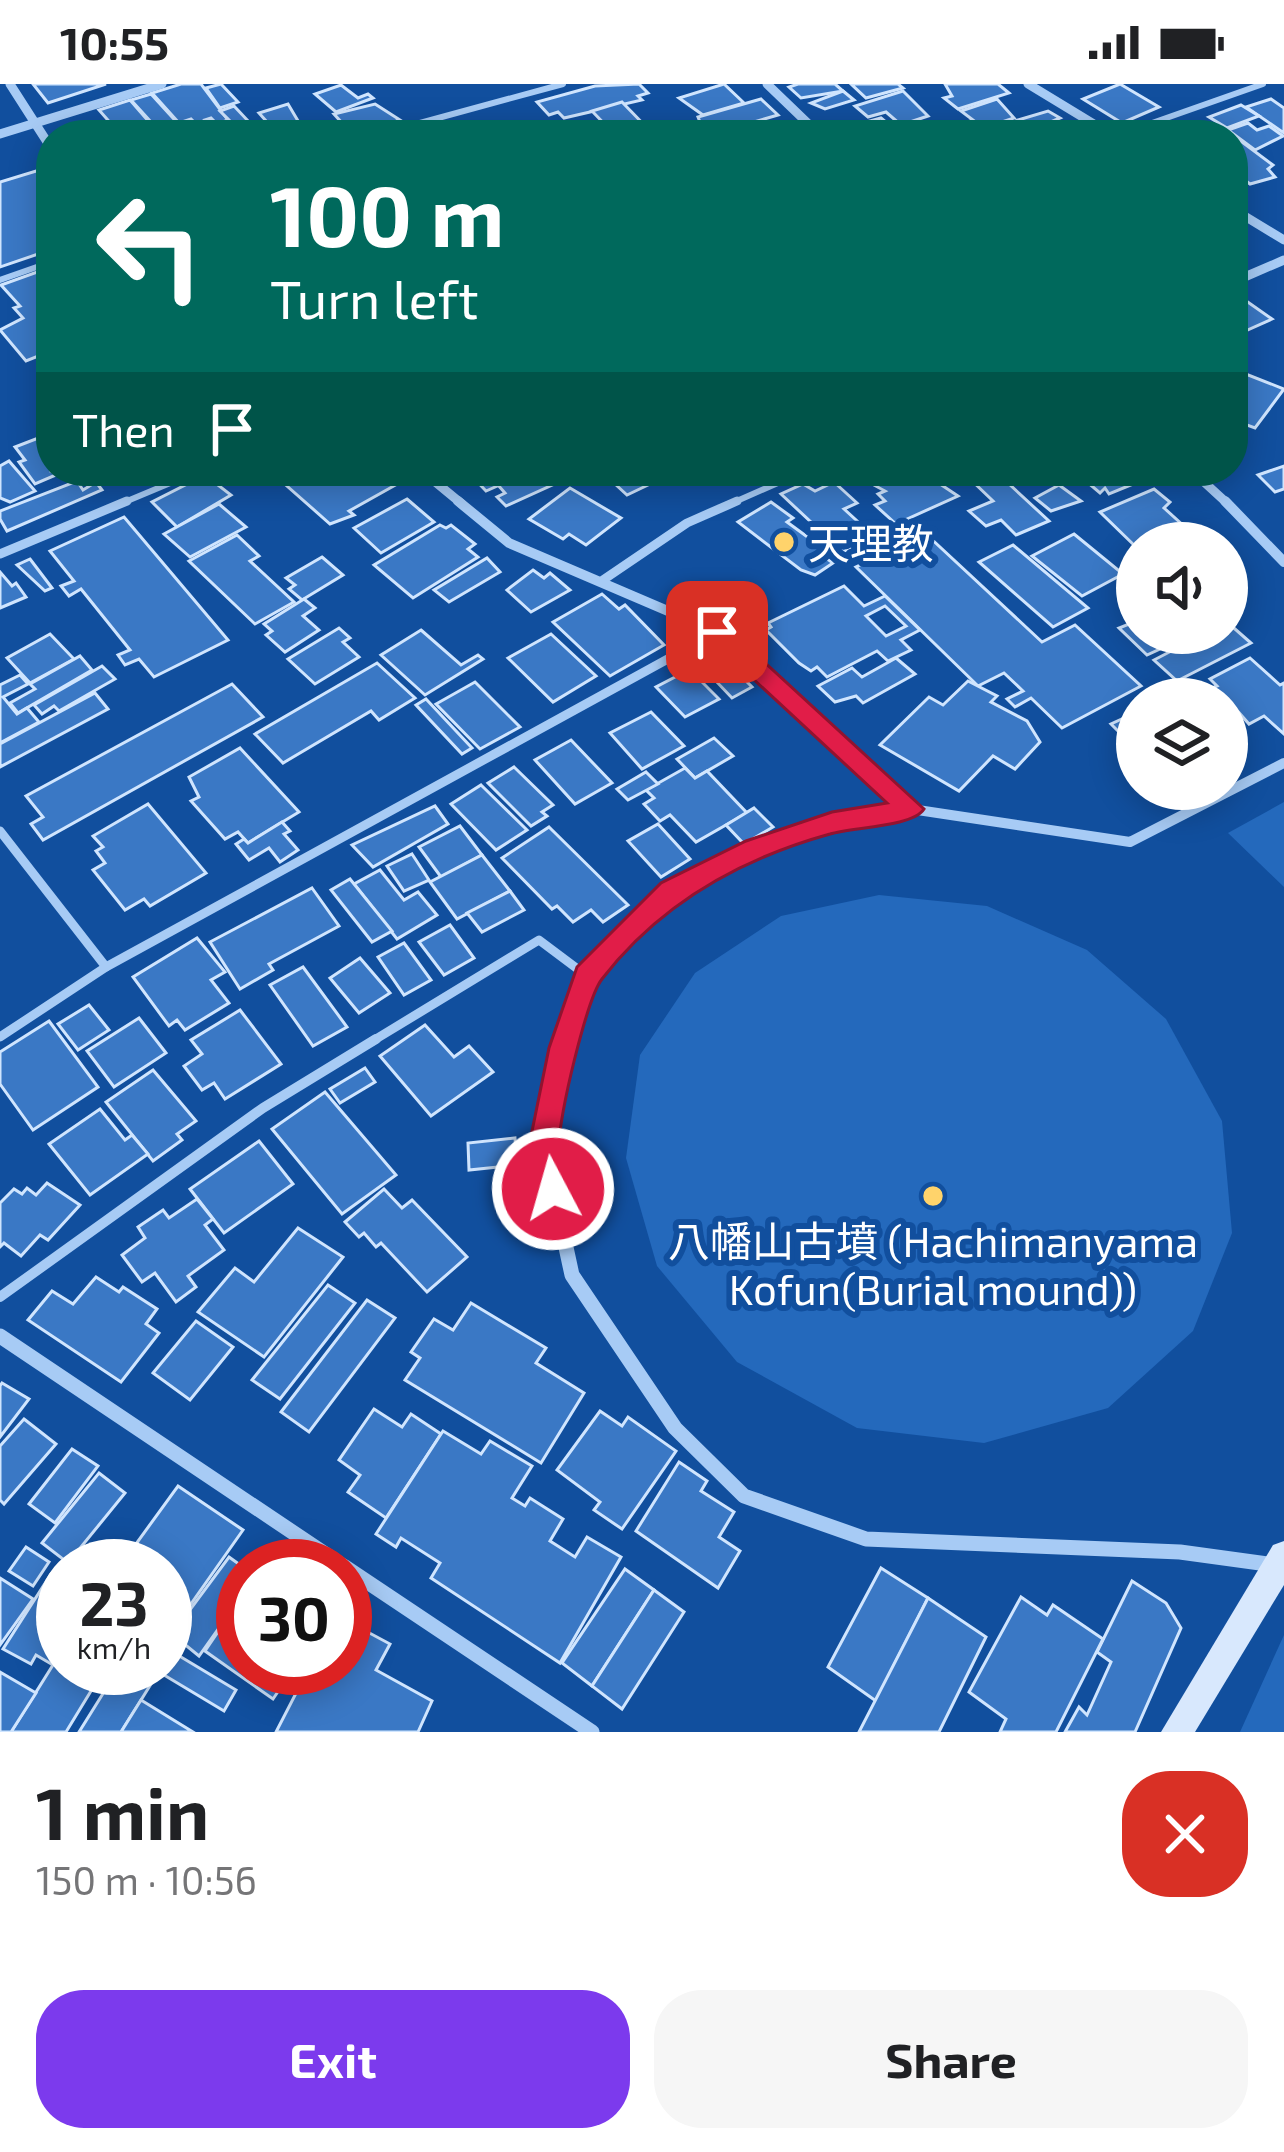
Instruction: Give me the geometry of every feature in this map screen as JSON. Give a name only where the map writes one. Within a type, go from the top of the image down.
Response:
[{"type":"street","points":[[10,84],[36,128]]},
{"type":"street","points":[[46,120],[162,84]]},
{"type":"street","points":[[767,84],[804,120]]},
{"type":"street","points":[[1028,84],[1089,120]]},
{"type":"street","points":[[0,134],[36,123]]},
{"type":"street","points":[[1248,218],[1284,241]]},
{"type":"street","points":[[1248,276],[1284,260]]},
{"type":"street","points":[[440,486],[508,542],[717,632],[911,809]]},
{"type":"street","points":[[1208,486],[1284,562]]},
{"type":"street","points":[[1177,1732],[1283,1561],[866,1539],[744,1496],[675,1428],[572,1275],[544,1146],[564,1048],[587,976],[671,891],[775,842],[832,823],[911,809],[1130,842],[1284,763]]},
{"type":"street","points":[[0,1336],[302,1539]]},
{"type":"street","points":[[372,1586],[592,1732]]},
{"type":"lane","points":[[431,120],[562,84]]},
{"type":"lane","points":[[1159,120],[1263,84]]},
{"type":"lane","points":[[0,280],[36,267]]},
{"type":"lane","points":[[0,554],[163,486]]},
{"type":"lane","points":[[603,580],[687,523],[771,486]]},
{"type":"lane","points":[[0,1037],[106,967],[717,632]]},
{"type":"lane","points":[[0,831],[106,967]]},
{"type":"lane","points":[[0,1297],[263,1108],[539,940],[587,976]]},
{"type":"shaded area","points":[[1284,802],[1284,887],[1228,833]]},
{"type":"shaded area","name":"八幡山古墳 (Hachimanyama Kofun(Burial mound))","points":[[879,895],[987,906],[1087,950],[1166,1019],[1222,1121],[1232,1233],[1193,1331],[1108,1408],[984,1443],[857,1428],[737,1362],[657,1266],[626,1158],[640,1055],[695,973],[781,916]]},
{"type":"shaded area","points":[[1284,1635],[1284,1732],[1240,1732]]},
{"type":"building","points":[[33,84],[106,84],[48,103]]},
{"type":"building","points":[[181,84],[201,84],[228,120],[176,120],[152,93]]},
{"type":"building","points":[[221,84],[238,102],[220,108],[206,88]]},
{"type":"building","points":[[639,84],[648,93],[638,96],[642,100],[564,118],[558,112],[549,115],[537,102],[595,86]]},
{"type":"building","points":[[724,84],[744,103],[703,115],[679,98]]},
{"type":"building","points":[[835,84],[843,91],[801,98],[789,87]]},
{"type":"building","points":[[851,84],[898,84],[903,88],[866,98]]},
{"type":"building","points":[[945,84],[998,84],[1009,93],[958,109],[944,98],[952,96]]},
{"type":"building","points":[[1120,84],[1159,107],[1117,120],[1083,99]]},
{"type":"building","points":[[341,85],[358,98],[368,94],[373,98],[336,112],[315,94]]},
{"type":"building","points":[[843,91],[854,100],[825,109],[811,103]]},
{"type":"building","points":[[903,91],[928,116],[895,120],[886,112],[868,117],[855,106]]},
{"type":"building","points":[[151,94],[175,120],[149,120],[131,100]]},
{"type":"building","points":[[761,99],[778,115],[761,120],[698,117]]},
{"type":"building","points":[[997,99],[1014,118],[973,120],[961,111]]},
{"type":"building","points":[[1271,99],[1284,108],[1284,133],[1246,107]]},
{"type":"building","points":[[130,100],[147,120],[108,120],[99,110]]},
{"type":"building","points":[[622,102],[639,120],[601,120],[592,111]]},
{"type":"building","points":[[288,104],[297,120],[265,120],[259,113]]},
{"type":"building","points":[[375,104],[400,120],[339,120],[334,114]]},
{"type":"building","points":[[1241,105],[1259,116],[1248,120],[1209,117]]},
{"type":"building","points":[[234,106],[247,120],[229,120],[220,111]]},
{"type":"building","points":[[1048,111],[1060,118],[1055,120],[1018,120]]},
{"type":"building","points":[[1248,123],[1257,130],[1269,126],[1283,136],[1255,150],[1248,145]]},
{"type":"building","points":[[1248,146],[1273,165],[1268,169],[1275,177],[1250,184]]},
{"type":"building","points":[[36,171],[36,255],[0,267],[0,182]]},
{"type":"building","points":[[36,272],[36,357],[26,361],[0,330],[23,318],[14,308],[20,306],[1,285]]},
{"type":"building","points":[[1248,302],[1272,319],[1248,330]]},
{"type":"building","points":[[1248,375],[1284,389],[1255,428],[1248,425]]},
{"type":"building","points":[[36,439],[36,484],[19,462],[25,460],[15,447]]},
{"type":"building","points":[[9,461],[35,491],[10,502],[0,498],[0,466]]},
{"type":"building","points":[[1284,466],[1284,489],[1275,492],[1258,475]]},
{"type":"building","points":[[64,486],[83,490],[99,486],[102,490],[7,531],[0,511]]},
{"type":"building","points":[[183,486],[219,486],[231,495],[177,527],[152,502]]},
{"type":"building","points":[[287,486],[394,486],[349,511],[354,515],[330,524]]},
{"type":"building","points":[[499,486],[550,486],[506,506],[497,497],[505,493]]},
{"type":"building","points":[[617,486],[646,486],[627,495]]},
{"type":"building","points":[[799,486],[815,491],[838,486],[857,503],[844,509],[868,531],[863,534],[869,539],[843,552],[781,494]]},
{"type":"building","points":[[876,486],[943,486],[958,496],[896,524],[875,505],[885,501],[878,494],[885,491]]},
{"type":"building","points":[[977,486],[1011,486],[1049,521],[1016,535],[1001,520],[986,526],[969,511],[993,501]]},
{"type":"building","points":[[1060,486],[1081,501],[1051,511],[1035,498]]},
{"type":"building","points":[[1092,486],[1128,486],[1109,494],[1105,488],[1100,493]]},
{"type":"building","points":[[570,488],[621,518],[586,545],[569,534],[563,539],[529,519]]},
{"type":"building","points":[[1154,489],[1170,502],[1164,508],[1179,522],[1116,522],[1116,528],[1100,512]]},
{"type":"building","points":[[407,499],[434,522],[381,553],[354,528]]},
{"type":"building","points":[[771,502],[793,518],[787,522],[828,552],[823,556],[833,563],[815,575],[801,570],[738,522]]},
{"type":"building","points":[[219,504],[246,527],[190,557],[164,534]]},
{"type":"building","points":[[124,517],[228,640],[154,677],[139,659],[125,665],[118,655],[130,650],[81,589],[69,596],[61,586],[74,581],[50,551]]},
{"type":"building","points":[[440,525],[451,525],[475,544],[468,549],[478,557],[413,598],[374,565]]},
{"type":"building","points":[[926,534],[1042,642],[1075,625],[1132,678],[1116,678],[1116,699],[1062,728],[1031,698],[1015,707],[1007,699],[1023,691],[1004,673],[978,686],[856,567]]},
{"type":"building","points":[[1074,534],[1116,568],[1116,578],[1082,596],[1032,556]]},
{"type":"building","points":[[237,535],[259,556],[250,561],[294,602],[255,624],[189,561]]},
{"type":"building","points":[[1013,545],[1088,608],[1053,627],[979,562]]},
{"type":"building","points":[[322,557],[343,575],[302,600],[289,589],[295,585],[286,578]]},
{"type":"building","points":[[487,558],[500,572],[449,602],[434,590]]},
{"type":"building","points":[[30,559],[52,588],[45,591],[17,565]]},
{"type":"building","points":[[533,570],[544,578],[550,573],[570,590],[531,612],[507,590]]},
{"type":"building","points":[[0,572],[12,586],[16,583],[26,597],[0,608]]},
{"type":"building","points":[[844,586],[864,606],[885,596],[920,630],[901,640],[911,650],[888,661],[877,651],[827,677],[817,667],[811,671],[799,663],[766,630],[771,627],[768,623]],"holes":[[[885,606],[906,626],[886,636],[866,616]]]},
{"type":"building","points":[[602,594],[619,609],[625,605],[664,645],[610,676],[553,622]]},
{"type":"building","points":[[304,599],[315,608],[303,616],[319,630],[285,652],[266,635],[272,631],[264,624]]},
{"type":"building","points":[[339,628],[350,638],[343,642],[359,657],[315,684],[288,659]]},
{"type":"building","points":[[421,630],[461,665],[478,655],[483,659],[425,695],[381,655]]},
{"type":"building","points":[[50,634],[74,659],[30,683],[7,658]]},
{"type":"building","points":[[551,634],[596,676],[553,702],[508,658]]},
{"type":"building","points":[[1166,654],[1230,654],[1183,678],[1174,678],[1154,660]]},
{"type":"building","points":[[80,656],[92,670],[18,713],[10,703],[35,689],[30,684]]},
{"type":"building","points":[[896,658],[915,674],[863,703],[856,696],[835,702],[818,686],[852,668],[862,677]]},
{"type":"building","points":[[1250,658],[1280,685],[1284,683],[1284,734],[1264,716],[1248,723],[1248,678],[1212,678]]},
{"type":"building","points":[[706,661],[716,670],[699,679],[719,699],[685,717],[656,687]]},
{"type":"building","points":[[377,663],[415,698],[379,720],[371,711],[283,763],[255,734]]},
{"type":"building","points":[[102,666],[115,679],[59,711],[54,706],[42,714],[34,705]]},
{"type":"building","points":[[734,669],[752,687],[732,698],[714,679]]},
{"type":"building","points":[[20,675],[28,684],[3,697],[17,714],[27,708],[39,722],[0,743],[0,685]]},
{"type":"building","points":[[968,681],[997,696],[991,702],[1027,721],[1040,742],[1015,769],[993,756],[959,791],[880,745],[929,697],[943,705]]},
{"type":"building","points":[[475,682],[520,727],[480,749],[436,704]]},
{"type":"building","points":[[232,684],[263,717],[43,840],[31,824],[43,817],[26,796]]},
{"type":"building","points":[[95,693],[108,709],[0,767],[0,744]]},
{"type":"building","points":[[426,699],[472,748],[462,754],[416,705]]},
{"type":"building","points":[[651,712],[684,746],[642,769],[610,733]]},
{"type":"building","points":[[714,738],[733,756],[695,778],[677,759]]},
{"type":"building","points":[[571,740],[612,783],[575,804],[535,760]]},
{"type":"building","points":[[240,748],[299,812],[248,843],[238,832],[225,839],[191,801],[199,797],[189,777]]},
{"type":"building","points":[[514,767],[553,805],[542,812],[547,816],[531,826],[488,783]]},
{"type":"building","points":[[685,768],[695,778],[707,771],[747,813],[696,842],[670,815],[660,821],[644,804],[654,798],[646,790]]},
{"type":"building","points":[[646,772],[658,784],[628,800],[617,789]]},
{"type":"building","points":[[481,785],[527,830],[496,850],[451,804]]},
{"type":"building","points":[[148,804],[206,873],[150,906],[144,899],[125,910],[93,870],[105,863],[96,851],[103,847],[93,836]]},
{"type":"building","points":[[435,806],[448,824],[373,867],[352,845]]},
{"type":"building","points":[[754,808],[773,827],[744,844],[726,825]]},
{"type":"building","points":[[282,822],[290,831],[284,834],[298,850],[280,862],[269,848],[249,860],[236,844],[244,839],[248,843]]},
{"type":"building","points":[[658,824],[690,859],[661,877],[628,841]]},
{"type":"building","points":[[460,826],[482,855],[441,877],[419,847]]},
{"type":"building","points":[[549,827],[628,905],[603,922],[591,910],[573,922],[557,906],[552,909],[502,858]]},
{"type":"building","points":[[412,854],[429,880],[404,891],[387,866]]},
{"type":"building","points":[[482,855],[510,891],[457,919],[430,882]]},
{"type":"building","points":[[380,870],[404,900],[418,892],[437,915],[397,939],[354,884]]},
{"type":"building","points":[[350,879],[392,931],[372,942],[331,890]]},
{"type":"building","points":[[312,888],[339,926],[269,964],[273,970],[240,989],[210,942]]},
{"type":"building","points":[[510,891],[524,910],[482,932],[467,913]]},
{"type":"building","points":[[450,925],[474,958],[444,975],[419,942]]},
{"type":"building","points":[[197,938],[225,972],[211,980],[229,1003],[185,1030],[177,1020],[169,1026],[133,977]]},
{"type":"building","points":[[404,943],[431,980],[404,995],[378,957]]},
{"type":"building","points":[[360,958],[390,993],[359,1013],[330,978]]},
{"type":"building","points":[[303,967],[347,1027],[313,1046],[270,985]]},
{"type":"building","points":[[89,1005],[109,1030],[78,1050],[58,1024]]},
{"type":"building","points":[[240,1010],[281,1064],[225,1099],[214,1083],[202,1090],[184,1066],[202,1054],[191,1040]]},
{"type":"building","points":[[139,1018],[166,1053],[114,1087],[87,1051]]},
{"type":"building","points":[[49,1021],[98,1087],[33,1130],[0,1084],[0,1052]]},
{"type":"building","points":[[425,1025],[454,1057],[469,1046],[493,1072],[431,1116],[380,1056]]},
{"type":"building","points":[[365,1068],[375,1082],[340,1103],[330,1089]]},
{"type":"building","points":[[153,1070],[196,1121],[177,1134],[182,1140],[153,1161],[106,1102]]},
{"type":"building","points":[[325,1092],[396,1175],[342,1214],[272,1129]]},
{"type":"building","points":[[100,1109],[125,1140],[132,1135],[148,1154],[90,1195],[49,1144]]},
{"type":"building","points":[[515,1138],[517,1165],[469,1170],[468,1143]]},
{"type":"building","points":[[259,1141],[293,1184],[224,1233],[190,1189]]},
{"type":"building","points":[[47,1183],[80,1205],[48,1240],[40,1235],[21,1256],[4,1243],[0,1247],[0,1203],[14,1189],[22,1194],[27,1188],[36,1195]]},
{"type":"building","points":[[384,1189],[402,1208],[412,1200],[467,1257],[427,1292],[381,1243],[376,1247],[345,1222]]},
{"type":"building","points":[[197,1199],[213,1219],[205,1225],[224,1250],[188,1276],[196,1287],[176,1302],[155,1273],[142,1282],[122,1255],[145,1238],[138,1227],[163,1210],[169,1218]]},
{"type":"building","points":[[298,1228],[343,1257],[264,1357],[198,1312],[235,1268],[254,1282]]},
{"type":"building","points":[[96,1277],[119,1292],[123,1287],[157,1309],[146,1324],[159,1333],[121,1382],[28,1320],[52,1291],[73,1304]]},
{"type":"building","points":[[328,1285],[355,1303],[280,1399],[252,1380]]},
{"type":"building","points":[[367,1300],[395,1318],[309,1432],[281,1412]]},
{"type":"building","points":[[471,1303],[546,1348],[536,1363],[584,1393],[541,1463],[405,1380],[420,1358],[411,1352],[434,1319],[453,1330]]},
{"type":"building","points":[[196,1321],[233,1347],[190,1400],[153,1373]]},
{"type":"building","points":[[0,1386],[29,1399],[0,1437]]},
{"type":"building","points":[[374,1409],[402,1427],[411,1414],[441,1434],[386,1518],[348,1492],[360,1475],[339,1460]]},
{"type":"building","points":[[600,1411],[622,1426],[628,1417],[676,1451],[622,1529],[594,1510],[600,1502],[557,1470]]},
{"type":"building","points":[[24,1419],[56,1444],[4,1504],[0,1500],[0,1446]]},
{"type":"building","points":[[443,1431],[481,1454],[490,1441],[532,1466],[512,1498],[525,1506],[530,1498],[563,1519],[550,1541],[575,1557],[587,1537],[621,1557],[560,1663],[431,1578],[440,1563],[401,1538],[396,1547],[376,1534]]},
{"type":"building","points":[[72,1449],[98,1466],[55,1523],[29,1504]]},
{"type":"building","points":[[679,1462],[707,1481],[701,1491],[734,1512],[719,1537],[740,1551],[718,1588],[636,1531]]},
{"type":"building","points":[[99,1473],[125,1493],[88,1539],[45,1539]]},
{"type":"building","points":[[178,1486],[243,1530],[237,1539],[216,1539],[216,1568],[192,1602],[192,1539],[140,1539]]},
{"type":"building","points":[[26,1547],[36,1554],[33,1586],[9,1571]]},
{"type":"building","points":[[881,1568],[928,1598],[876,1701],[828,1667]]},
{"type":"building","points":[[625,1569],[654,1590],[592,1686],[562,1663]]},
{"type":"building","points":[[216,1575],[216,1632],[199,1656],[192,1650],[192,1607]]},
{"type":"building","points":[[0,1578],[33,1599],[0,1645]]},
{"type":"building","points":[[1132,1581],[1166,1603],[1181,1628],[1135,1732],[1065,1732],[1079,1707],[1087,1715],[1111,1662],[1097,1652]]},
{"type":"building","points":[[654,1590],[684,1612],[622,1709],[592,1686]]},
{"type":"building","points":[[36,1597],[36,1655],[31,1664],[3,1649]]},
{"type":"building","points":[[1021,1597],[1047,1615],[1053,1605],[1103,1639],[1056,1732],[1000,1732],[1006,1719],[969,1692]]},
{"type":"building","points":[[928,1598],[986,1637],[939,1732],[859,1732]]},
{"type":"building","points":[[372,1634],[390,1644],[376,1670],[432,1701],[418,1732],[276,1732],[295,1695],[372,1695]]},
{"type":"building","points":[[216,1635],[216,1659],[205,1651]]},
{"type":"building","points":[[192,1664],[216,1678],[216,1695],[233,1695],[224,1711],[192,1692]]},
{"type":"building","points":[[0,1672],[36,1693],[11,1732],[0,1732]]},
{"type":"building","points":[[36,1692],[89,1695],[66,1732],[11,1732]]},
{"type":"building","points":[[102,1695],[144,1695],[121,1732],[79,1732]]},
{"type":"building","points":[[141,1700],[193,1732],[121,1732]]},
{"type":"place","name":"天理教","points":[[784,542]]},
{"type":"place","name":"八幡山古墳 (Hachimanyama Kofun(Burial mound))","points":[[933,1196]]},
{"type":"route","points":[[553,1189],[544,1146],[564,1048],[587,976],[671,891],[755,848],[832,823],[911,809],[717,632]]}]
